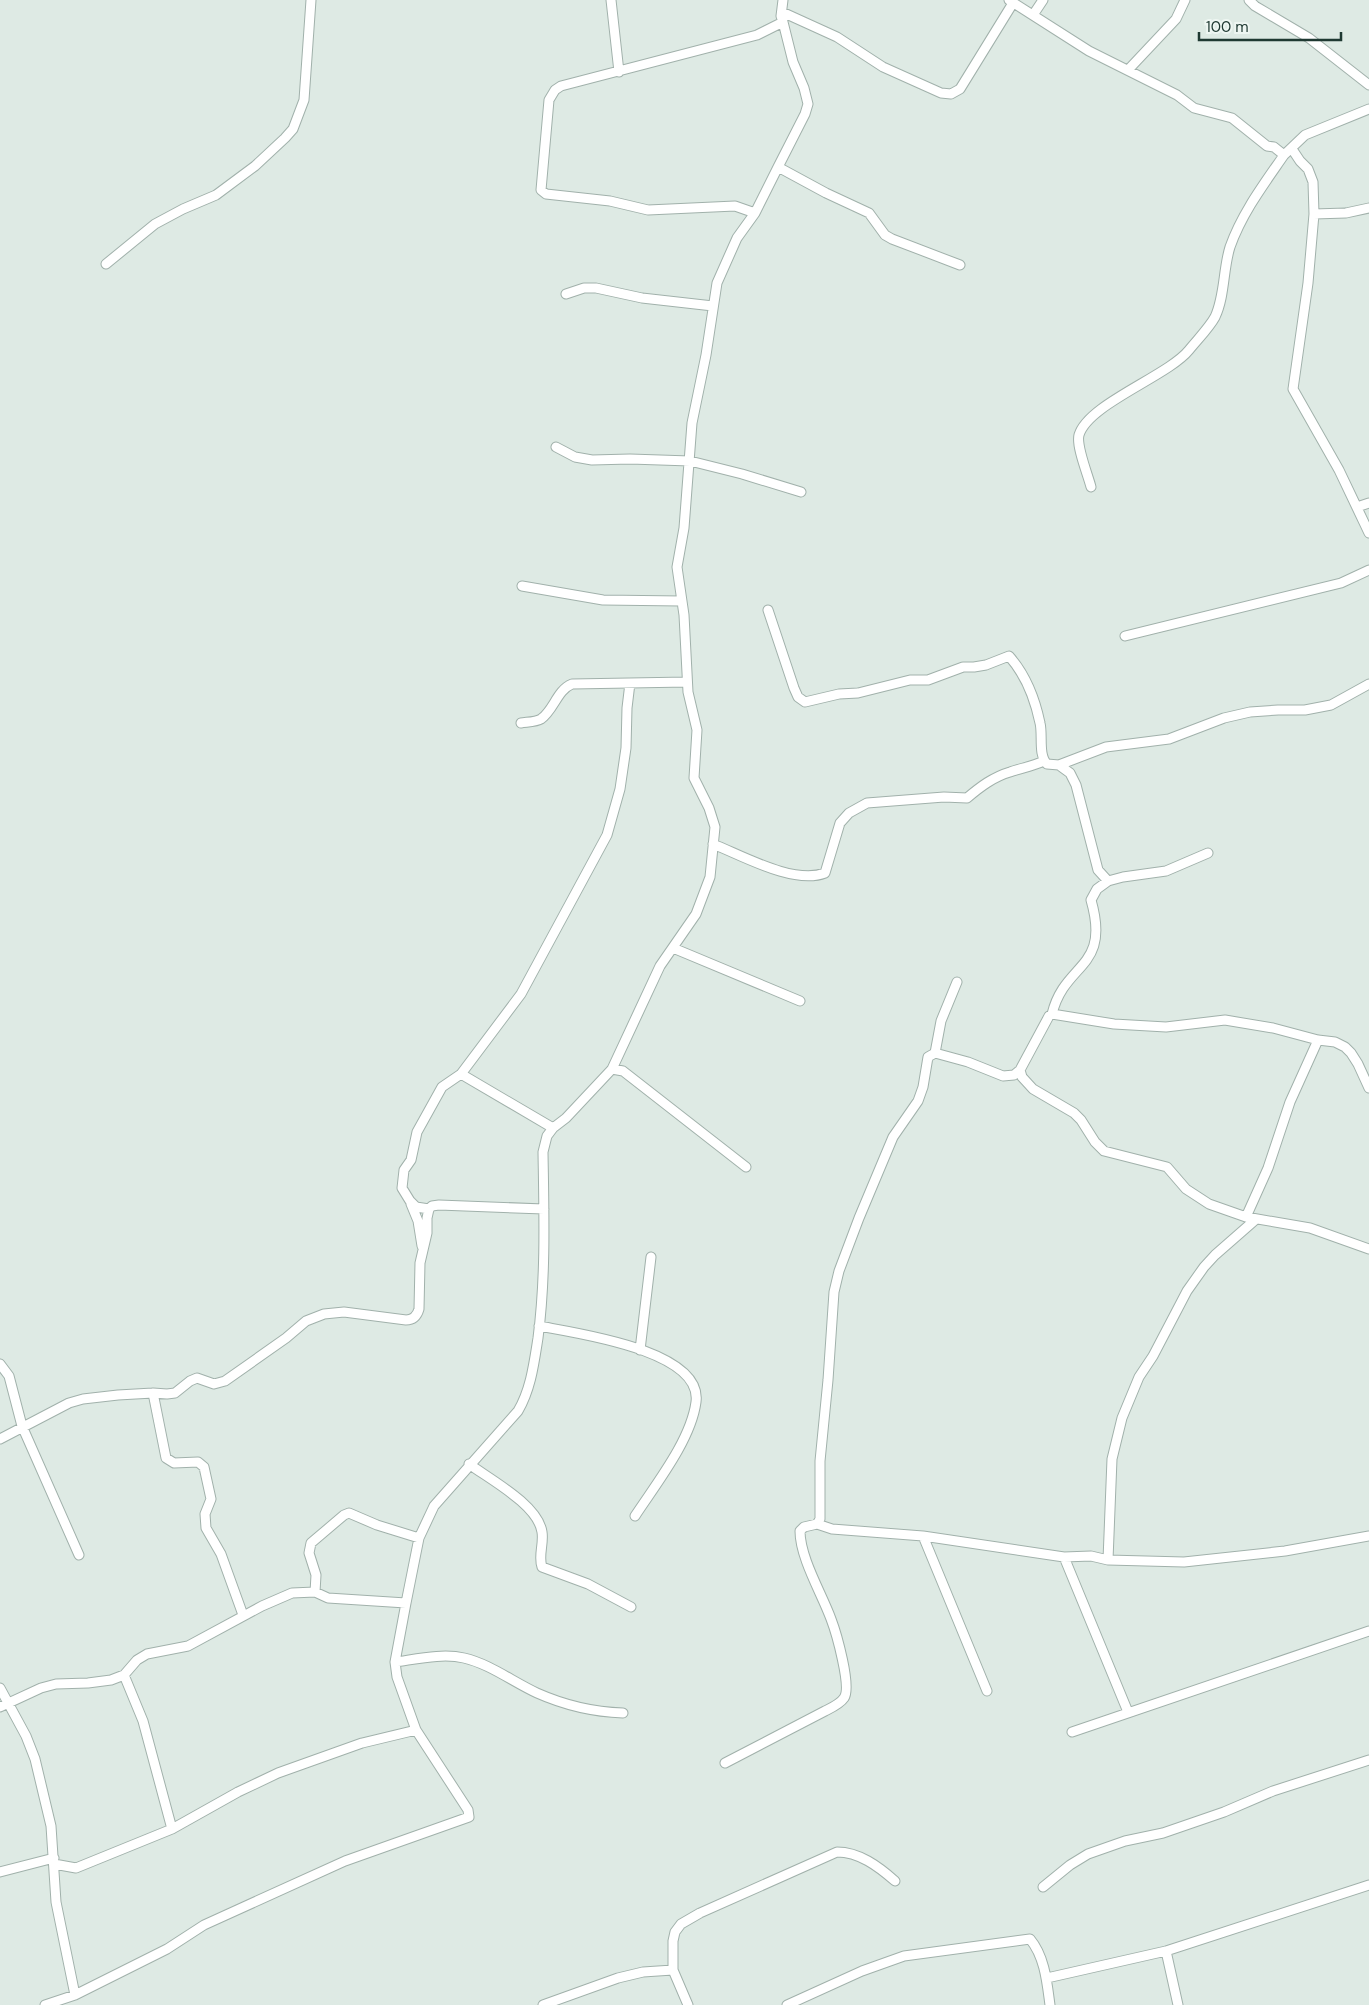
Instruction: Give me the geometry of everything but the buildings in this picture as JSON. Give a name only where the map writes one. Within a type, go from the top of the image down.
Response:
[{"type":"street","points":[[106,264],[155,224],[183,209],[216,196],[255,166],[293,128],[304,100],[311,0]]},
{"type":"street","points":[[612,0],[619,72]]},
{"type":"street","points":[[45,2005],[75,1995],[168,1949],[204,1925],[345,1861],[469,1818],[468,1810],[416,1730],[397,1677],[395,1662],[419,1538],[434,1506],[518,1411],[533,1369],[539,1326],[544,1262],[543,1152],[547,1136],[612,1068],[660,966],[696,914],[710,877],[715,827],[713,818],[694,778],[697,730],[687,682],[685,631],[677,567],[684,528],[692,423],[706,355],[717,283],[738,238],[755,212],[805,114],[808,104],[804,88],[792,62],[783,22],[784,0]]},
{"type":"street","points":[[1032,15],[1043,0]]},
{"type":"street","points":[[1128,70],[1176,19],[1186,0]]},
{"type":"street","points":[[1249,0],[1255,6],[1309,38],[1369,85]]},
{"type":"street","points":[[782,12],[837,37],[883,67],[941,93],[951,94],[960,89],[1011,1],[1089,51],[1177,94],[1194,108],[1232,118],[1267,146],[1274,146],[1284,155]]},
{"type":"street","points":[[755,212],[735,206],[648,210],[610,201],[546,194],[541,190],[548,100],[555,90],[561,86],[757,35],[783,22]]},
{"type":"street","points":[[1091,487],[1079,443],[1079,435],[1089,421],[1114,400],[1146,382],[1187,352],[1215,318],[1230,248],[1241,221],[1284,155],[1305,135],[1369,109]]},
{"type":"street","points":[[1292,149],[1308,169],[1313,182],[1314,214],[1308,283],[1293,389],[1339,470],[1369,533]]},
{"type":"street","points":[[778,167],[826,193],[869,212],[885,235],[892,240],[960,265]]},
{"type":"street","points":[[1314,214],[1346,213],[1369,208]]},
{"type":"street","points":[[566,294],[584,288],[596,288],[642,298],[713,306]]},
{"type":"street","points":[[556,447],[575,456],[592,460],[630,458],[690,461],[801,492]]},
{"type":"street","points":[[1357,507],[1369,503]]},
{"type":"street","points":[[1125,636],[1341,583],[1369,570]]},
{"type":"street","points":[[522,586],[603,600],[681,601]]},
{"type":"street","points":[[768,610],[794,688],[798,697],[806,702],[839,694],[858,693],[910,680],[928,680],[963,667],[974,668],[1009,656],[1019,667],[1027,683],[1040,723],[1044,761]]},
{"type":"street","points":[[521,723],[539,720],[546,714],[565,687],[572,684],[687,682]]},
{"type":"street","points":[[423,1250],[418,1221],[410,1201],[402,1188],[404,1170],[411,1160],[417,1132],[442,1086],[461,1074],[521,994],[607,836],[620,789],[625,756],[630,683]]},
{"type":"street","points":[[1044,761],[1047,764],[1059,765],[1106,746],[1169,739],[1224,718],[1250,712],[1305,710],[1331,705],[1369,684]]},
{"type":"street","points":[[713,844],[775,870],[801,875],[818,875],[825,872],[840,823],[849,813],[867,803],[944,797],[966,798],[997,776],[1028,768],[1044,761]]},
{"type":"street","points":[[1059,765],[1070,773],[1076,785],[1098,870],[1108,881]]},
{"type":"street","points":[[935,1052],[968,1062],[1003,1076],[1014,1075],[1020,1070],[1048,1016],[1052,1014],[1055,1000],[1063,987],[1090,956],[1094,948],[1097,927],[1091,900],[1097,889],[1108,881],[1124,876],[1166,871],[1208,853]]},
{"type":"street","points":[[673,948],[800,1001]]},
{"type":"street","points":[[816,1524],[820,1519],[820,1461],[828,1380],[831,1313],[835,1285],[859,1218],[893,1137],[918,1100],[923,1087],[928,1057],[935,1052],[941,1021],[957,982]]},
{"type":"street","points":[[1052,1014],[1114,1024],[1166,1027],[1225,1020],[1273,1028],[1318,1040],[1336,1042],[1351,1053],[1369,1088]]},
{"type":"street","points":[[1108,1560],[1112,1458],[1122,1418],[1139,1377],[1153,1356],[1188,1290],[1204,1266],[1250,1218],[1290,1102],[1318,1040]]},
{"type":"street","points":[[612,1068],[623,1071],[746,1167]]},
{"type":"street","points":[[1020,1070],[1022,1077],[1033,1090],[1074,1113],[1104,1151],[1168,1167],[1186,1189],[1209,1204],[1250,1218],[1310,1228],[1369,1248]]},
{"type":"street","points":[[461,1074],[553,1128]]},
{"type":"street","points":[[410,1201],[416,1207],[429,1209],[432,1206],[439,1205],[544,1209]]},
{"type":"street","points":[[0,1439],[47,1412],[83,1399],[175,1393],[197,1378],[214,1384],[225,1381],[286,1338],[306,1321],[324,1314],[344,1312],[406,1320],[412,1319],[416,1316],[419,1309],[420,1264],[427,1233],[429,1209]]},
{"type":"street","points":[[640,1350],[651,1258]]},
{"type":"street","points":[[539,1326],[610,1340],[670,1362],[680,1368],[694,1389],[697,1401],[678,1451],[635,1516]]},
{"type":"street","points":[[0,1364],[8,1376],[22,1426],[79,1555]]},
{"type":"street","points":[[153,1393],[166,1458],[174,1463],[198,1462],[204,1467],[211,1499],[205,1514],[206,1528],[221,1554],[243,1616]]},
{"type":"street","points":[[470,1464],[510,1493],[537,1518],[542,1533],[540,1560],[542,1567],[588,1584],[631,1607]]},
{"type":"street","points":[[314,1592],[316,1575],[309,1547],[311,1543],[344,1515],[354,1514],[377,1525],[419,1538]]},
{"type":"street","points":[[725,1763],[825,1711],[844,1698],[847,1682],[831,1619],[818,1590],[800,1536],[802,1528],[816,1524],[832,1529],[923,1536],[1064,1557],[1092,1556],[1108,1560],[1184,1562],[1285,1551],[1369,1536]]},
{"type":"street","points":[[923,1536],[987,1691]]},
{"type":"street","points":[[1064,1557],[1128,1712]]},
{"type":"street","points":[[4,1705],[41,1688],[56,1684],[111,1680],[124,1675],[136,1660],[142,1657],[188,1646],[243,1616],[292,1593],[314,1592],[328,1598],[406,1603]]},
{"type":"street","points":[[1072,1732],[1369,1630]]},
{"type":"street","points":[[395,1662],[432,1657],[464,1658],[482,1664],[537,1693],[602,1712],[623,1713]]},
{"type":"street","points":[[124,1675],[143,1721],[172,1829]]},
{"type":"street","points":[[0,1688],[4,1705],[26,1736],[35,1759],[51,1826],[56,1902],[75,1995]]},
{"type":"street","points":[[0,1872],[54,1861],[76,1868],[172,1829],[238,1792],[278,1773],[362,1744],[416,1730]]},
{"type":"street","points":[[1043,1887],[1070,1865],[1088,1854],[1125,1841],[1162,1833],[1224,1812],[1273,1791],[1369,1760]]},
{"type":"street","points":[[688,2005],[673,1970],[675,1932],[681,1924],[700,1913],[833,1853],[845,1852],[877,1865],[895,1880]]},
{"type":"street","points":[[1047,1978],[1166,1951],[1369,1885]]},
{"type":"street","points":[[787,2005],[904,1956],[979,1947],[1020,1939],[1030,1939],[1036,1947],[1047,1978],[1050,2005]]},
{"type":"street","points":[[1166,1951],[1178,2005]]},
{"type":"street","points":[[549,2004],[618,1978],[643,1972],[673,1970]]}]
